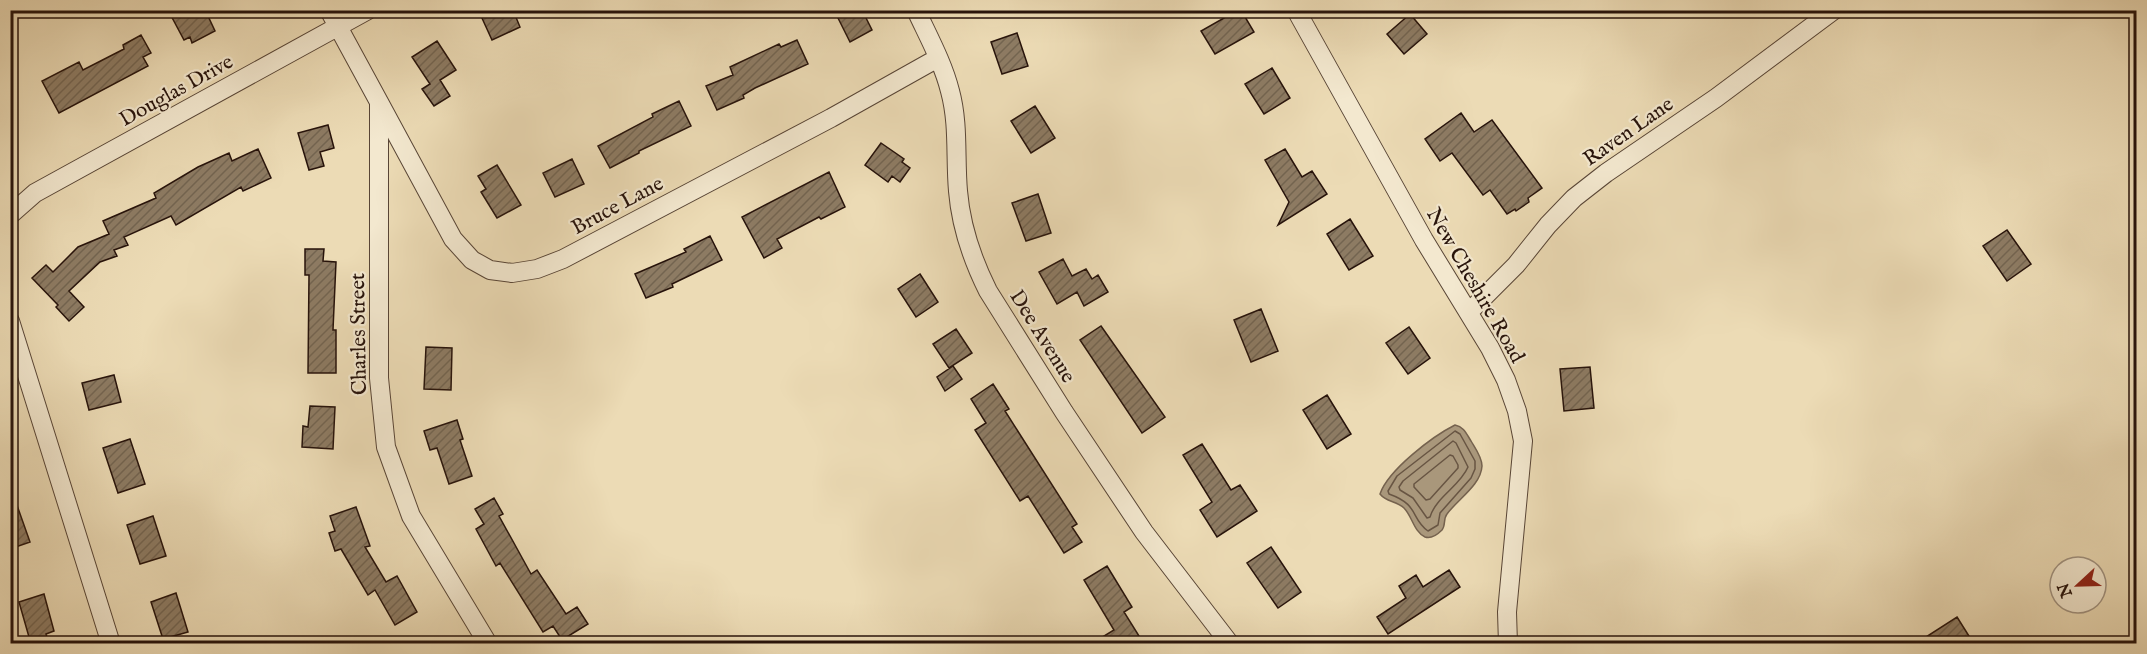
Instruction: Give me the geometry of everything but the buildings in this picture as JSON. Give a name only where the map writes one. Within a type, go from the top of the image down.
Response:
[{"type":"street","name":"Charles Street","points":[[329,10],[379,102],[379,378],[386,447],[411,516],[488,644]]},
{"type":"street","name":"Douglas Drive","points":[[10,215],[35,193],[368,10]]},
{"type":"street","name":"Dee Avenue","points":[[916,10],[950,91],[956,125],[958,190],[962,226],[972,260],[988,291],[1102,470],[1156,548],[1230,644]]},
{"type":"street","name":"New Cheshire Road","points":[[1296,10],[1424,240],[1469,312],[1506,380],[1517,411],[1523,441],[1507,612],[1508,644]]},
{"type":"street","name":"Raven Lane","points":[[1469,312],[1516,265],[1548,225],[1574,198],[1606,173],[1716,98],[1834,10]]},
{"type":"street","name":"Bruce Lane","points":[[379,102],[453,239],[472,260],[490,270],[512,273],[537,269],[563,259],[831,118],[938,58]]},
{"type":"street","points":[[10,321],[111,644]]},
{"type":"water","points":[[1455,425],[1461,427],[1478,453],[1482,463],[1481,473],[1473,486],[1447,514],[1442,530],[1432,537],[1425,537],[1418,531],[1404,508],[1380,494],[1401,465],[1424,445]]}]
